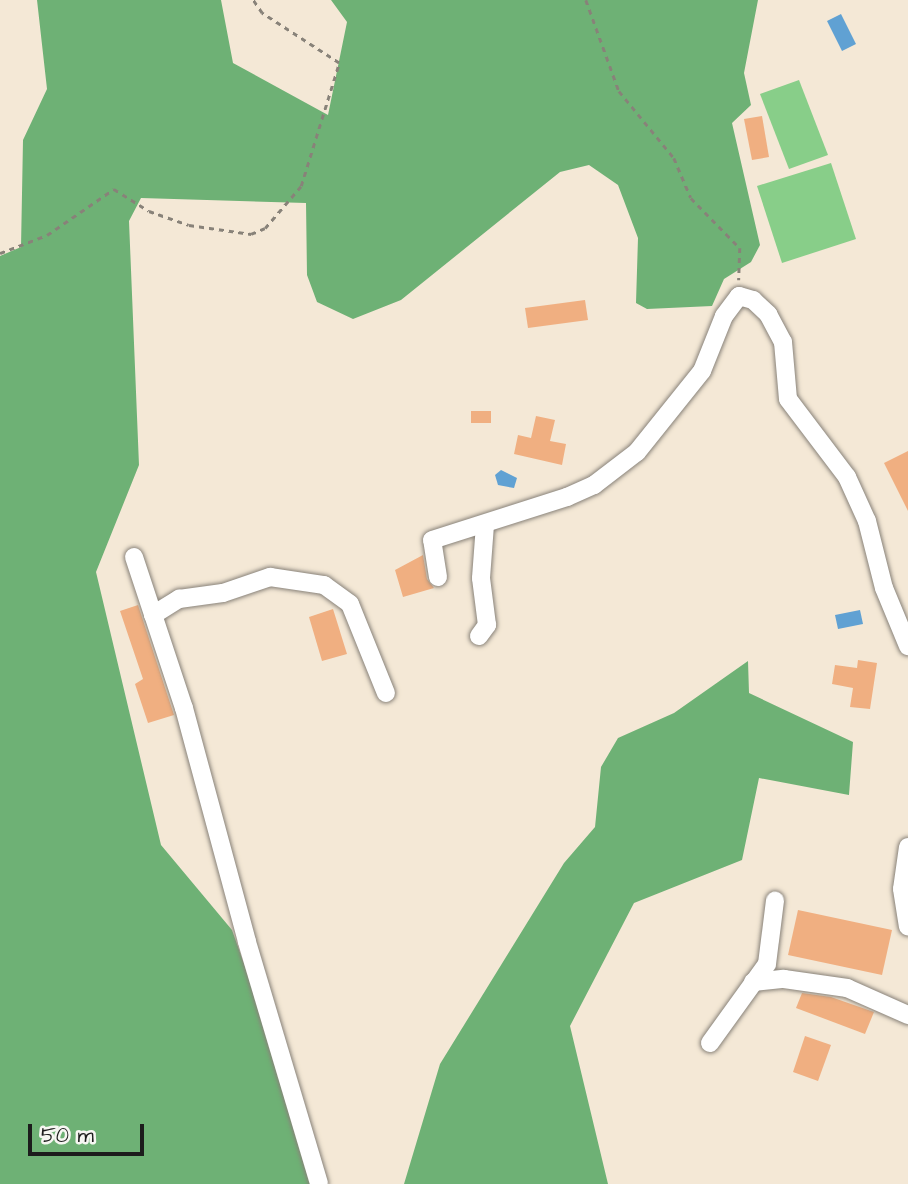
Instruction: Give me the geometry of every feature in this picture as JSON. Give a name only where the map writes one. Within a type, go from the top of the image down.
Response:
[{"type":"street","points":[[438,577],[432,540],[485,526],[594,485],[637,452],[702,371],[724,316],[739,296],[753,300],[768,314],[783,342],[789,399],[847,477],[867,521],[884,588],[908,646]]},
{"type":"street","points":[[479,636],[487,625],[481,578],[485,526]]},
{"type":"street","points":[[134,557],[319,1184]]},
{"type":"street","points":[[153,615],[179,599],[223,593],[270,577],[324,585],[350,604],[386,693]]},
{"type":"street","points":[[908,847],[902,889],[908,927]]},
{"type":"street","points":[[710,1043],[767,964],[775,901]]},
{"type":"street","points":[[753,982],[784,979],[847,988],[908,1015]]},
{"type":"path","points":[[0,253],[47,235],[114,189],[149,211],[189,225],[251,234],[265,228],[301,186],[339,63],[262,13],[253,0]]},
{"type":"path","points":[[586,0],[619,91],[674,158],[691,198],[740,248],[739,296]]},
{"type":"green space","points":[[37,0],[221,0],[233,63],[328,115],[347,22],[331,0],[758,0],[744,73],[751,105],[732,123],[760,245],[751,262],[724,279],[712,306],[647,309],[636,303],[638,238],[618,185],[589,165],[560,172],[401,300],[353,319],[317,302],[307,275],[306,203],[141,198],[129,221],[139,465],[96,572],[161,845],[232,930],[322,1184],[0,1184],[0,256],[21,247],[23,140],[47,89]]},
{"type":"green space","points":[[799,80],[828,155],[789,169],[760,94]]},
{"type":"green space","points":[[831,163],[856,239],[782,263],[757,186]]},
{"type":"green space","points":[[748,661],[749,693],[853,742],[849,795],[759,778],[742,860],[634,903],[570,1026],[608,1184],[404,1184],[440,1064],[564,863],[595,827],[601,767],[618,738],[674,713]]},
{"type":"water","points":[[841,14],[856,44],[842,51],[827,21]]},
{"type":"water","points":[[501,470],[517,478],[514,488],[498,485],[495,475]]},
{"type":"water","points":[[860,610],[863,624],[838,629],[835,615]]},
{"type":"building","points":[[762,116],[769,157],[752,160],[744,119]]},
{"type":"building","points":[[585,300],[588,320],[528,328],[525,308]]},
{"type":"building","points":[[471,411],[491,411],[491,423],[471,423]]},
{"type":"building","points":[[536,416],[555,420],[550,441],[566,444],[562,465],[514,454],[518,435],[531,438]]},
{"type":"building","points":[[908,451],[908,511],[884,463]]},
{"type":"building","points":[[423,555],[427,579],[434,588],[403,597],[395,570]]},
{"type":"building","points":[[138,605],[174,715],[148,723],[135,684],[143,679],[120,611]]},
{"type":"building","points":[[333,609],[347,654],[322,661],[309,617]]},
{"type":"building","points":[[858,660],[877,663],[870,709],[850,707],[853,688],[832,684],[835,665],[857,668]]},
{"type":"building","points":[[798,910],[892,930],[882,975],[788,955]]},
{"type":"building","points":[[802,993],[831,997],[874,1012],[865,1034],[796,1008]]},
{"type":"building","points":[[805,1036],[831,1045],[818,1081],[793,1072]]}]
